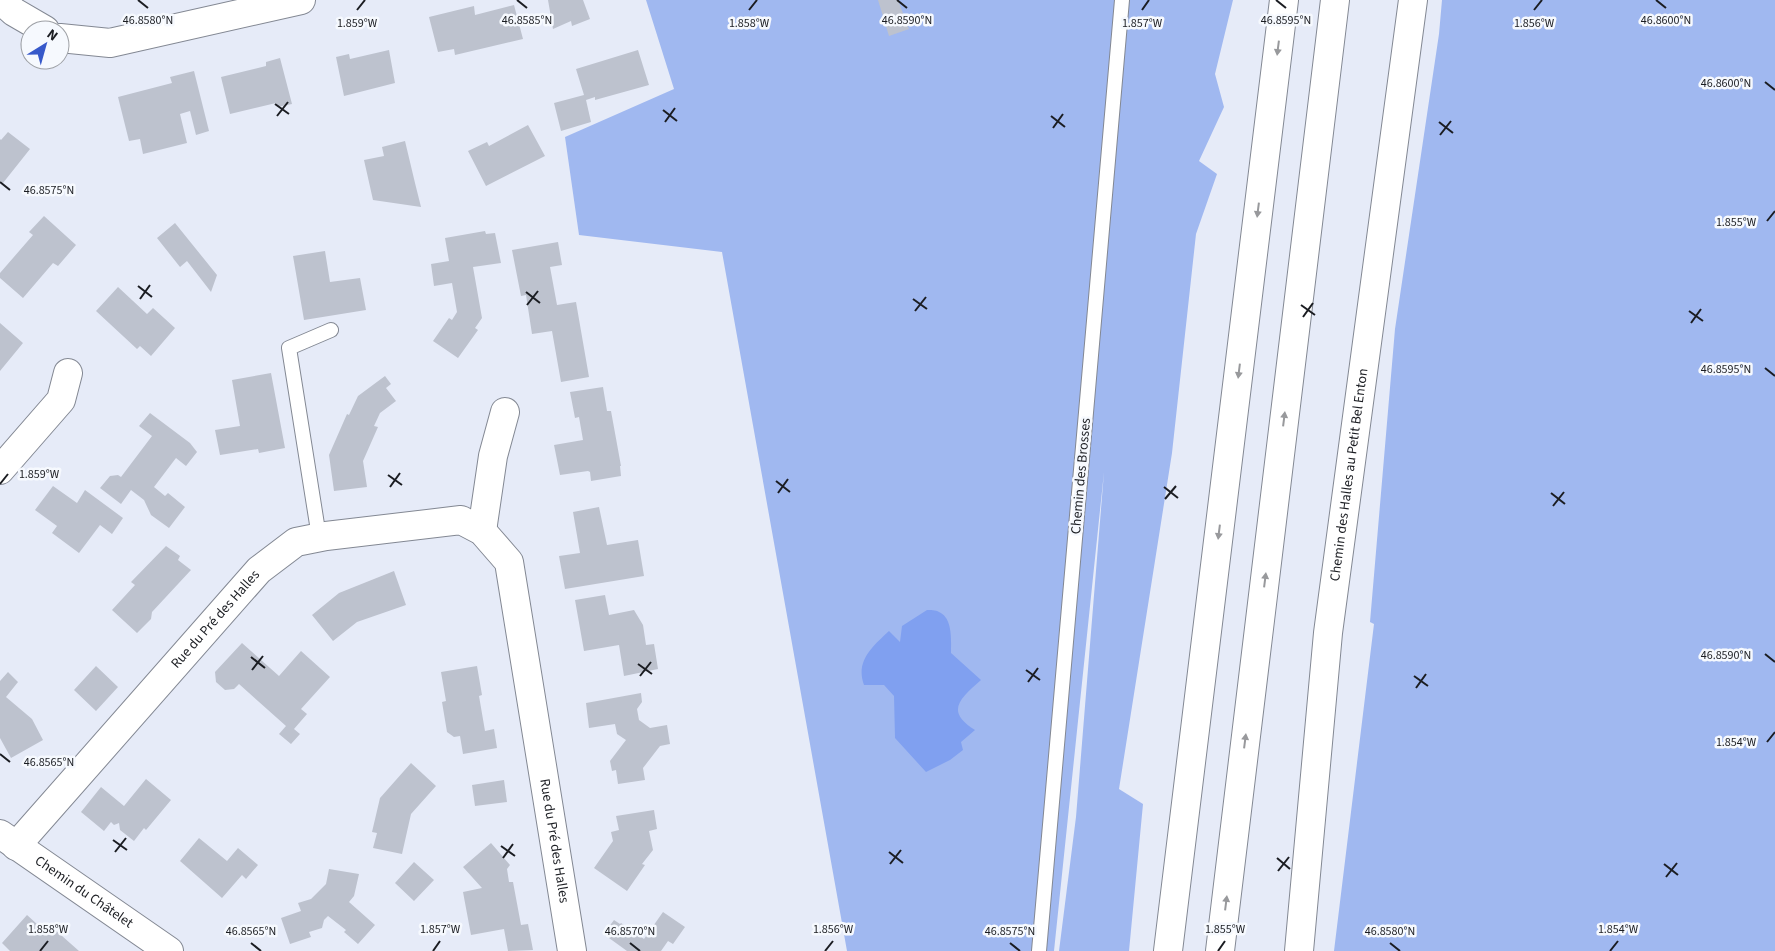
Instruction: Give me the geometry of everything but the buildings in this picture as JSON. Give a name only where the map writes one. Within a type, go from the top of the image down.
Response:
[{"type":"main road","points":[[1,0],[14,12],[28,20]]},
{"type":"main road","points":[[70,39],[110,43],[301,0]]},
{"type":"main road","points":[[1168,951],[1284,0]]},
{"type":"main road","points":[[1220,951],[1335,0]]},
{"type":"main road","name":"Chemin des Halles au Petit Bel Enton","points":[[1299,951],[1328,633],[1413,0]]},
{"type":"main road","points":[[0,470],[61,400],[68,373]]},
{"type":"main road","points":[[482,531],[493,456],[504,412]]},
{"type":"main road","name":"Rue du Pré des Halles","points":[[8,840],[259,570],[296,542],[461,520],[482,531],[509,562],[572,951]]},
{"type":"main road","name":"Chemin du Châtelet","points":[[8,840],[169,951]]},
{"type":"lane","name":"Chemin des Brosses","points":[[1039,951],[1122,0]]},
{"type":"lane","points":[[319,538],[289,348],[331,330]]},
{"type":"shaded area","points":[[646,0],[1233,0],[1215,74],[1224,107],[1199,161],[1217,174],[1196,234],[1172,453],[1119,789],[1143,804],[1129,951],[1059,951],[1076,817],[1104,472],[1054,951],[847,951],[722,252],[579,235],[565,137],[674,89]]},
{"type":"shaded area","points":[[1442,0],[1775,0],[1775,951],[1334,951],[1374,624],[1370,622],[1395,329],[1439,34]]},
{"type":"shaded area","points":[[927,610],[938,611],[944,615],[949,624],[951,653],[981,680],[962,699],[958,711],[960,717],[975,730],[961,742],[963,750],[950,760],[926,772],[895,738],[894,696],[884,685],[864,685],[862,669],[867,655],[889,631],[900,642],[902,626]]}]
